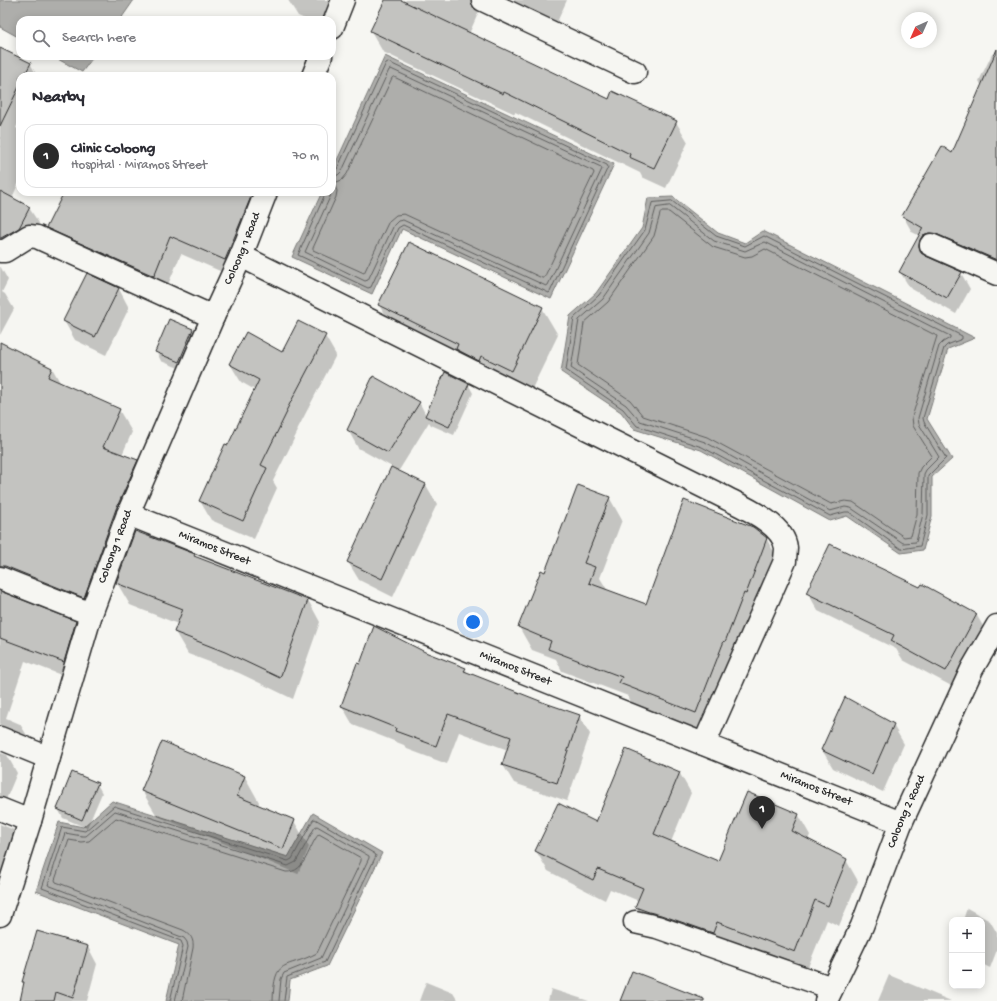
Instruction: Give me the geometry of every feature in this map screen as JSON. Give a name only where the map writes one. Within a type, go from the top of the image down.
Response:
[{"type":"street","points":[[336,18],[343,0]]},
{"type":"street","points":[[483,0],[635,72]]},
{"type":"street","points":[[315,72],[319,60]]},
{"type":"street","name":"Coloong 1 Road","points":[[0,915],[30,821],[91,614],[128,514],[241,256],[264,196]]},
{"type":"street","points":[[0,251],[5,251],[29,236],[37,237],[213,317]]},
{"type":"street","points":[[931,245],[997,274]]},
{"type":"street","points":[[241,256],[724,497],[762,517],[780,534],[786,547],[785,561],[704,744]]},
{"type":"street","name":"Miramos Street","points":[[128,514],[901,823]]},
{"type":"street","points":[[0,578],[91,614]]},
{"type":"street","name":"Coloong 2 Road","points":[[829,994],[862,926],[901,823],[972,669],[997,626]]},
{"type":"street","points":[[0,738],[49,758]]},
{"type":"street","points":[[0,809],[30,821]]},
{"type":"street","points":[[634,922],[657,927],[829,994]]},
{"type":"water","points":[[0,0],[134,0],[123,16],[16,16],[16,36],[0,27]]},
{"type":"water","points":[[385,56],[614,164],[551,299],[402,229],[372,294],[292,257],[320,196],[336,196],[336,162]]},
{"type":"water","points":[[60,60],[91,60],[82,72]]},
{"type":"water","points":[[673,197],[718,233],[745,243],[763,231],[975,338],[948,349],[927,419],[952,459],[932,477],[932,516],[923,550],[901,553],[847,516],[830,521],[701,450],[634,429],[621,412],[561,372],[570,316],[596,293],[642,228],[648,198]]},
{"type":"water","points":[[112,801],[288,857],[313,813],[382,853],[327,966],[290,980],[288,1001],[166,1001],[179,945],[36,891],[59,822],[83,827]]},
{"type":"building","points":[[385,0],[401,0],[609,99],[612,91],[677,121],[654,168],[629,157],[630,154],[504,92],[503,94],[370,31]]},
{"type":"building","points":[[0,48],[16,56],[16,60],[25,60],[31,63],[26,72],[16,72],[16,93],[0,126]]},
{"type":"building","points":[[997,49],[997,260],[936,234],[929,233],[923,235],[919,246],[921,253],[962,272],[947,298],[899,272],[923,228],[902,216],[942,146],[952,153]]},
{"type":"building","points":[[0,191],[30,207],[19,228],[1,238],[0,238]]},
{"type":"building","points":[[62,196],[251,196],[225,260],[170,236],[154,276],[46,228]]},
{"type":"building","points":[[409,242],[543,307],[512,371],[481,356],[479,361],[456,349],[458,344],[378,305]]},
{"type":"building","points":[[87,273],[119,288],[95,337],[63,321]]},
{"type":"building","points":[[169,319],[193,329],[179,362],[155,352]]},
{"type":"building","points":[[298,321],[326,335],[286,411],[287,412],[261,465],[267,468],[243,521],[199,501],[225,444],[228,445],[259,380],[229,364],[246,332],[282,352]]},
{"type":"building","points":[[0,342],[52,368],[48,377],[120,409],[103,447],[138,460],[116,509],[84,598],[5,566],[0,566]]},
{"type":"building","points":[[445,372],[469,384],[449,427],[425,416]]},
{"type":"building","points":[[373,376],[420,402],[388,453],[347,430]]},
{"type":"building","points":[[391,467],[426,484],[382,579],[347,562]]},
{"type":"building","points":[[578,485],[610,497],[584,563],[595,567],[589,583],[646,604],[684,500],[753,527],[767,538],[746,594],[744,593],[696,713],[619,683],[622,677],[548,649],[551,641],[518,627],[541,570],[545,572]]},
{"type":"building","points":[[135,531],[195,554],[194,556],[308,600],[280,678],[225,652],[174,632],[183,609],[116,583]]},
{"type":"building","points":[[830,544],[920,587],[922,584],[977,614],[946,671],[891,641],[894,635],[806,593]]},
{"type":"building","points":[[0,591],[76,621],[64,662],[0,638]]},
{"type":"building","points":[[374,626],[425,652],[466,668],[464,671],[580,715],[557,783],[502,765],[511,737],[448,714],[436,746],[395,731],[396,728],[341,706],[357,663],[360,664]]},
{"type":"building","points":[[845,697],[894,724],[872,774],[821,750]]},
{"type":"building","points":[[162,741],[245,776],[237,796],[295,820],[283,849],[141,791]]},
{"type":"building","points":[[626,749],[680,772],[654,834],[718,861],[747,792],[799,814],[792,831],[847,859],[828,906],[815,900],[795,952],[717,922],[713,933],[635,907],[643,888],[598,869],[593,880],[535,851],[558,803],[596,822]]},
{"type":"building","points":[[72,772],[98,783],[82,820],[57,809]]},
{"type":"building","points":[[37,931],[88,946],[73,998],[56,992],[54,1001],[20,1001],[24,982],[22,982]]},
{"type":"building","points":[[632,971],[704,999],[704,1001],[620,1001]]},
{"type":"place","name":"Clinic Coloong","points":[[762,829]]}]
